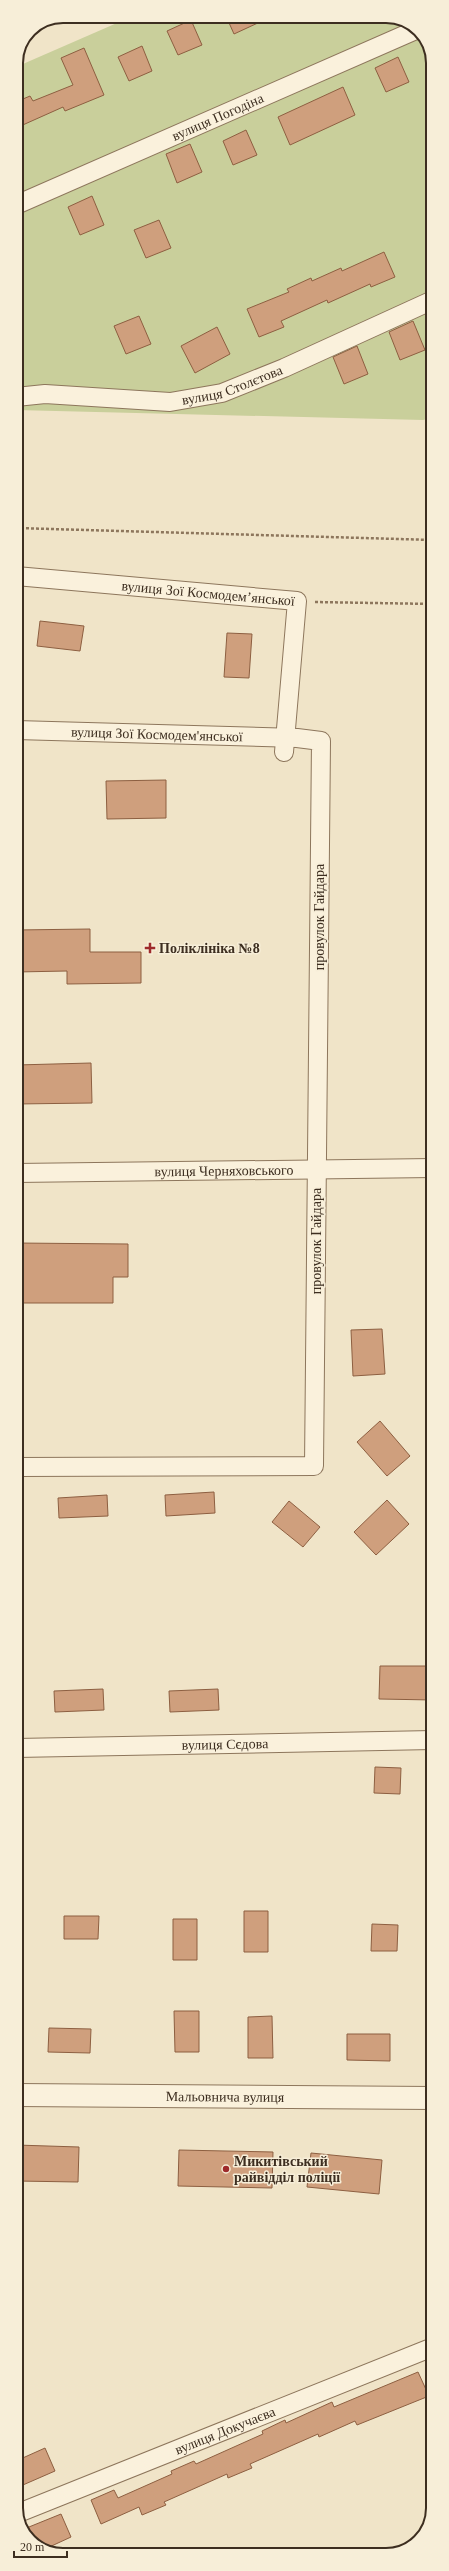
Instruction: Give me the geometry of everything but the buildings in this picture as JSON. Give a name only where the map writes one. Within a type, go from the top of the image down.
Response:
[{"type":"street","name":"вулиця Погодіна","points":[[23,202],[411,32]]},
{"type":"street","name":"вулиця Столєтова","points":[[23,396],[45,394],[170,402],[222,393],[284,368],[426,303]]},
{"type":"street","name":"вулиця Зої Космодем’янської","points":[[23,577],[297,601],[288,742]]},
{"type":"street","name":"вулиця Зої Космодем'янської","points":[[23,730],[288,742]]},
{"type":"street","name":"провулок Гайдара","points":[[23,1467],[314,1466],[320,741],[288,742]]},
{"type":"street","name":"вулиця Черняховського","points":[[23,1173],[426,1168]]},
{"type":"street","name":"вулиця Сєдова","points":[[23,1748],[426,1740]]},
{"type":"street","name":"Мальовнича вулиця","points":[[23,2095],[426,2098]]},
{"type":"street","name":"вулиця Докучаєва","points":[[23,2511],[426,2350]]},
{"type":"path","points":[[23,528],[426,540]]},
{"type":"green space","points":[[117,23],[388,23],[401,26],[414,35],[422,45],[426,58],[426,419],[23,410],[23,64]]},
{"type":"place","name":"Поліклініка №8","points":[[150,948]]},
{"type":"place","name":"Микитівський райвідділ поліції","points":[[226,2169]]}]
